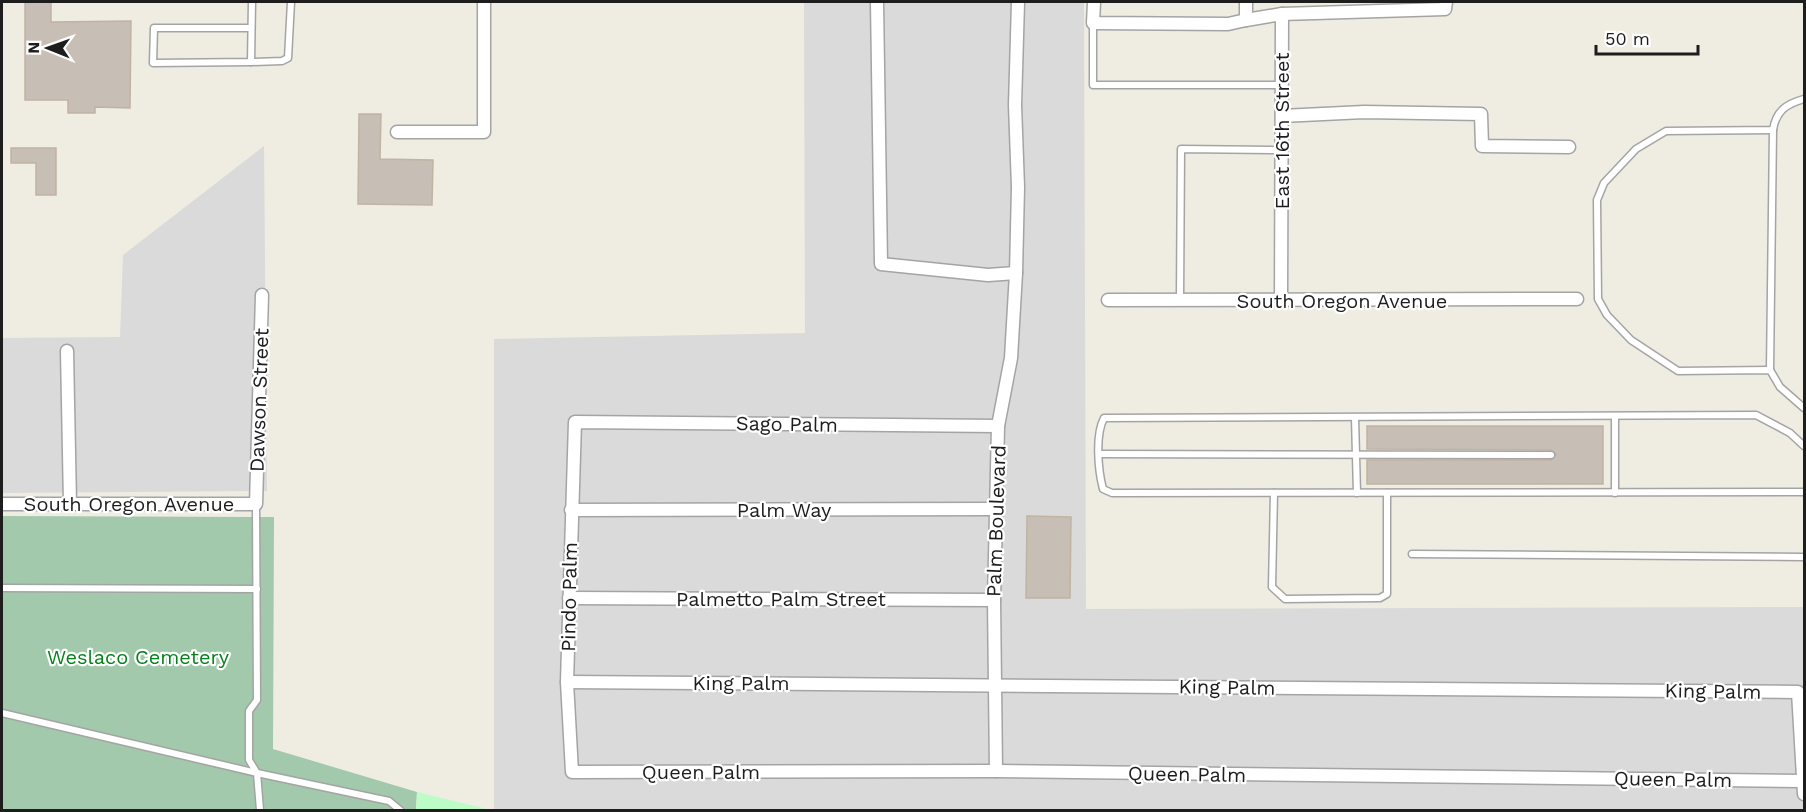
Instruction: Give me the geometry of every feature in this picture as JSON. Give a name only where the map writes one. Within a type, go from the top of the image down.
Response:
[{"type":"street","points":[[397,132],[484,132],[484,2]]},
{"type":"street","points":[[877,2],[881,264],[988,275],[1016,273]]},
{"type":"street","name":"Palm Boulevard","points":[[996,771],[994,600],[998,426],[1011,358],[1016,273],[1018,187],[1015,105],[1018,2]]},
{"type":"street","points":[[1094,2],[1093,23],[1228,24],[1282,14],[1446,5]]},
{"type":"street","points":[[1246,2],[1246,20]]},
{"type":"street","name":"East 16th Street","points":[[1281,302],[1282,14]]},
{"type":"street","points":[[1282,116],[1364,112],[1481,114],[1482,146],[1569,147]]},
{"type":"street","name":"Dawson Street","points":[[256,504],[262,295]]},
{"type":"street","name":"South Oregon Avenue","points":[[1108,300],[1281,302],[1577,299]]},
{"type":"street","points":[[67,351],[70,504]]},
{"type":"street","name":"Sago Palm","points":[[575,422],[998,426]]},
{"type":"street","name":"Pindo Palm","points":[[572,772],[567,682],[575,422]]},
{"type":"street","name":"South Oregon Avenue","points":[[2,504],[256,504]]},
{"type":"street","name":"Palm Way","points":[[571,510],[997,509]]},
{"type":"street","name":"Palmetto Palm Street","points":[[569,598],[994,600]]},
{"type":"street","name":"King Palm","points":[[567,682],[1798,692],[1803,787]]},
{"type":"street","name":"Queen Palm","points":[[572,772],[996,771],[1803,787]]},
{"type":"lane","points":[[251,62],[252,2]]},
{"type":"lane","points":[[251,28],[154,27],[153,63],[282,61],[288,58],[291,2]]},
{"type":"lane","points":[[1093,23],[1093,84],[1282,85]]},
{"type":"lane","points":[[1804,99],[1790,103],[1775,116],[1773,130],[1770,370],[1780,387],[1804,408]]},
{"type":"lane","points":[[1770,370],[1678,371],[1631,340],[1606,315],[1598,299],[1597,200],[1604,183],[1636,149],[1666,131],[1773,130]]},
{"type":"lane","points":[[1180,300],[1181,149],[1283,150]]},
{"type":"lane","points":[[1804,446],[1790,433],[1756,415],[1104,418],[1100,426],[1103,489],[1112,493],[1804,492]]},
{"type":"lane","points":[[1615,416],[1615,493]]},
{"type":"lane","points":[[1355,418],[1357,493]]},
{"type":"lane","points":[[1100,454],[1551,455]]},
{"type":"lane","points":[[1274,493],[1272,587],[1285,599],[1380,598],[1387,594],[1387,493]]},
{"type":"lane","points":[[256,504],[257,700],[249,711],[249,760],[257,774],[260,810]]},
{"type":"lane","points":[[1412,554],[1804,557]]},
{"type":"lane","points":[[2,588],[256,589]]},
{"type":"lane","points":[[2,713],[257,774],[388,801],[400,810]]},
{"type":"shaded area","points":[[804,2],[1084,2],[1086,609],[1804,607],[1804,810],[494,810],[494,339],[805,333]]},
{"type":"shaded area","points":[[264,146],[267,491],[2,493],[2,338],[120,337],[123,255]]},
{"type":"green space","name":"Weslaco Cemetery","points":[[2,516],[274,517],[273,749],[417,792],[416,810],[2,810]]},
{"type":"green space","points":[[417,792],[491,810],[416,810]]},
{"type":"building","points":[[25,2],[51,2],[51,22],[131,21],[130,108],[95,107],[95,113],[68,113],[68,100],[25,100]]},
{"type":"building","points":[[359,114],[381,114],[380,159],[433,160],[432,205],[358,204]]},
{"type":"building","points":[[11,148],[56,148],[56,195],[36,195],[36,163],[11,163]]},
{"type":"building","points":[[1367,426],[1603,426],[1603,484],[1367,484],[1367,460],[1551,460],[1556,454],[1551,450],[1367,449]]},
{"type":"building","points":[[1027,516],[1071,517],[1070,598],[1026,598]]}]
